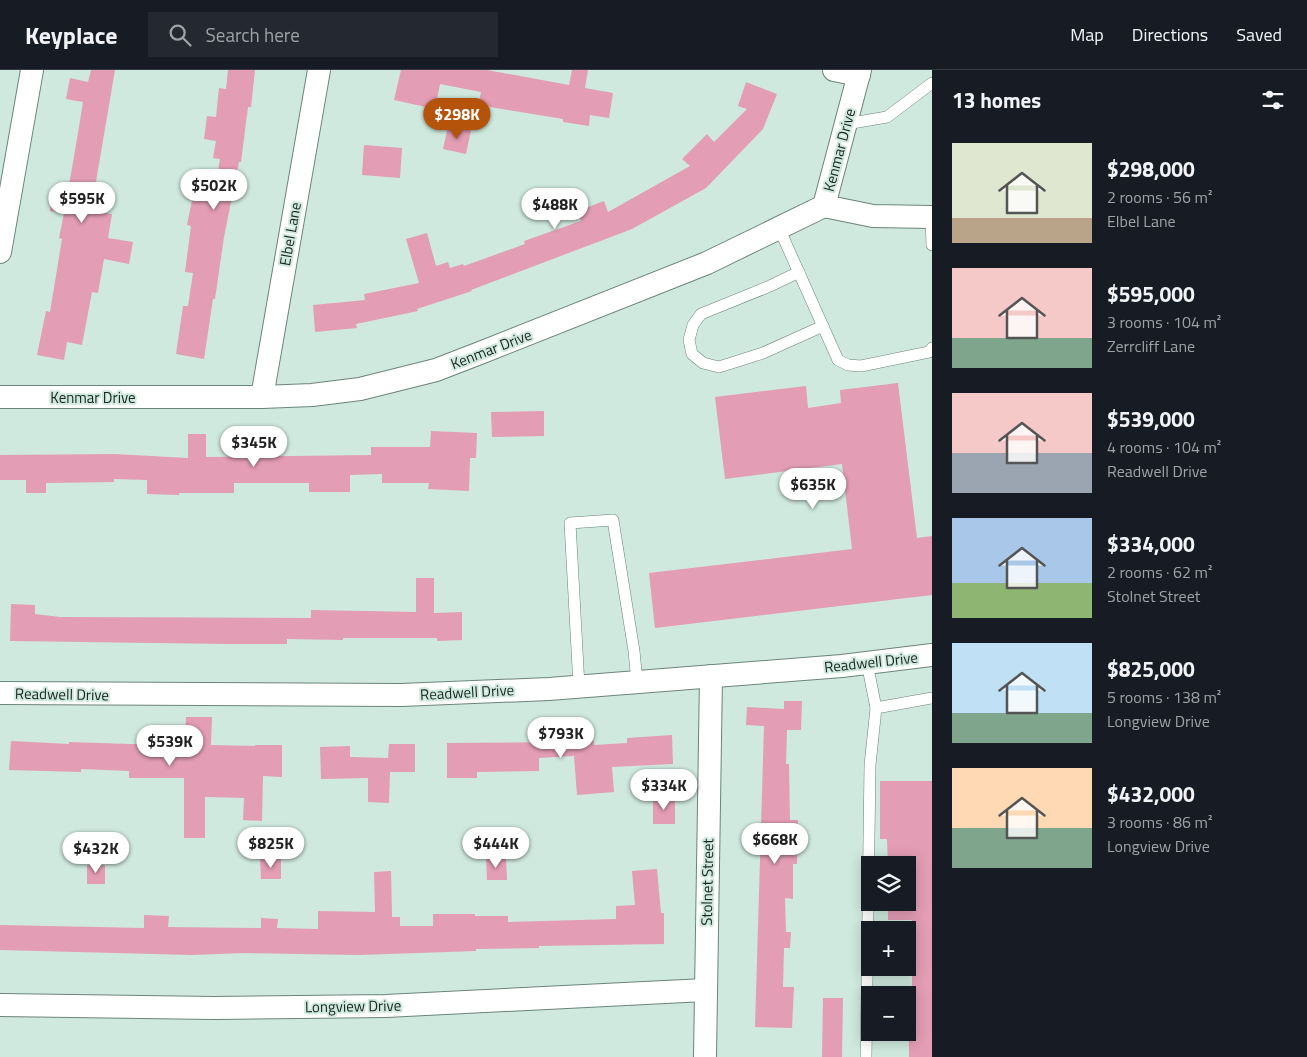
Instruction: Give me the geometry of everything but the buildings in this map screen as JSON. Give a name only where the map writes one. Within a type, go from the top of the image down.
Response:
[{"type":"street","points":[[0,252],[32,70]]},
{"type":"street","name":"Elbel Lane","points":[[262,397],[319,70]]},
{"type":"street","points":[[834,70],[860,72]]},
{"type":"street","name":"Kenmar Drive","points":[[0,397],[262,397],[312,395],[360,388],[436,370],[707,263],[824,206],[860,72]]},
{"type":"street","points":[[824,206],[874,216],[931,217]]},
{"type":"street","name":"Readwell Drive","points":[[0,693],[401,695],[637,682],[867,663],[932,655]]},
{"type":"street","name":"Stolnet Street","points":[[705,1057],[711,676]]},
{"type":"street","name":"Longview Drive","points":[[0,1005],[214,1008],[377,1006],[705,990]]},
{"type":"lane","points":[[846,124],[887,117],[932,83]]},
{"type":"lane","points":[[931,217],[932,245]]},
{"type":"lane","points":[[779,228],[838,360],[848,365],[861,366],[929,352],[932,348]]},
{"type":"lane","points":[[799,272],[701,314],[693,325],[689,340],[692,354],[703,363],[719,367],[763,353],[824,326]]},
{"type":"lane","points":[[579,686],[570,523],[596,521],[613,520],[634,651],[637,682]]},
{"type":"lane","points":[[866,1057],[870,765],[876,708],[867,663]]},
{"type":"lane","points":[[876,708],[932,698]]}]
